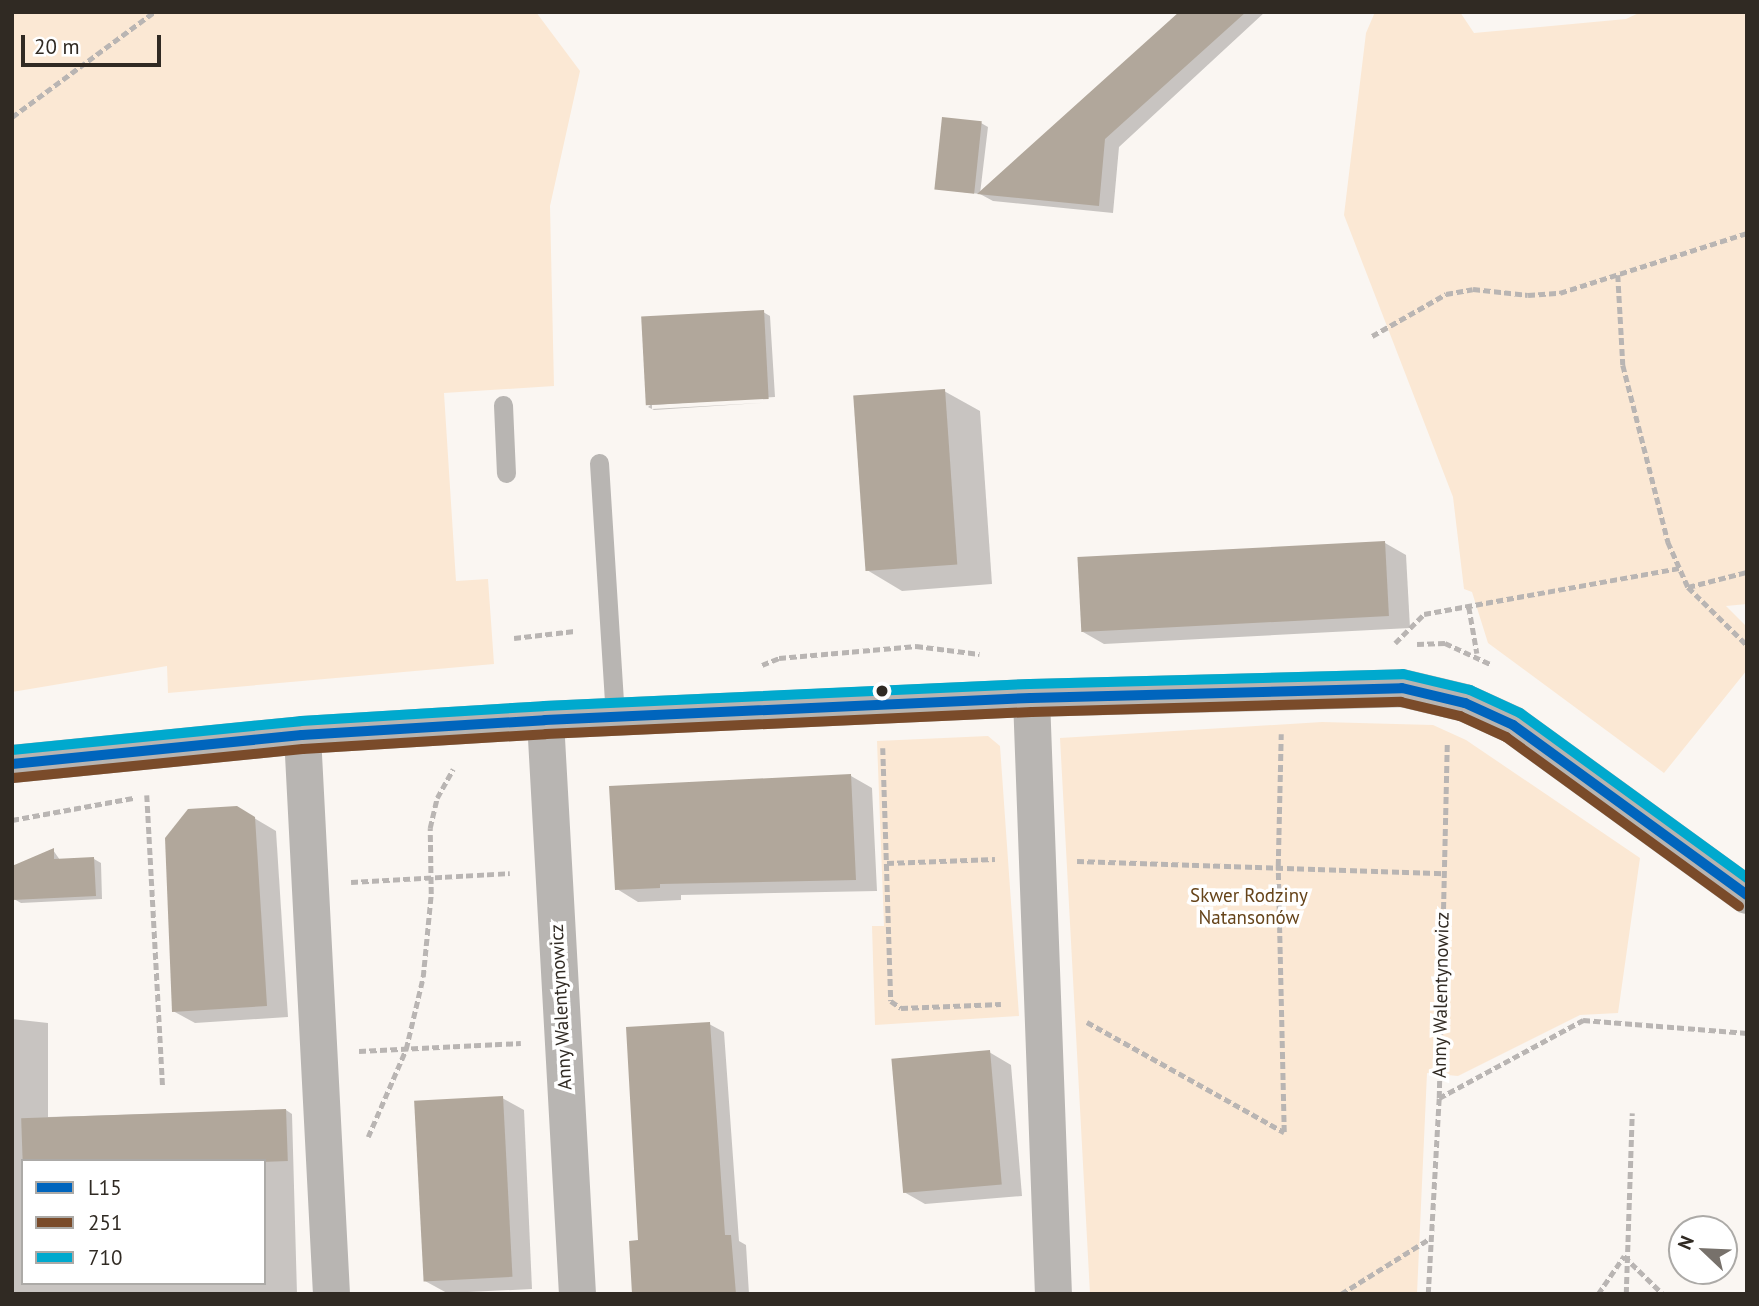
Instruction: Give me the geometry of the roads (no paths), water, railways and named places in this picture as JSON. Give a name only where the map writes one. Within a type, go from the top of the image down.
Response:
[{"type":"street","points":[[12,764],[302,735],[615,716],[1031,698],[1379,687],[1444,696],[1489,713],[1535,740],[1747,895]]},
{"type":"street","points":[[1031,698],[1045,998],[1053,1294]]},
{"type":"street","name":"Anny Walentynowicz","points":[[545,720],[577,1294]]},
{"type":"street","points":[[302,735],[331,1294]]},
{"type":"lane","points":[[503,405],[506,473]]},
{"type":"lane","points":[[599,463],[615,716]]},
{"type":"park label","name":"Skwer Rodziny Natansonów","points":[[1249,907]]}]
